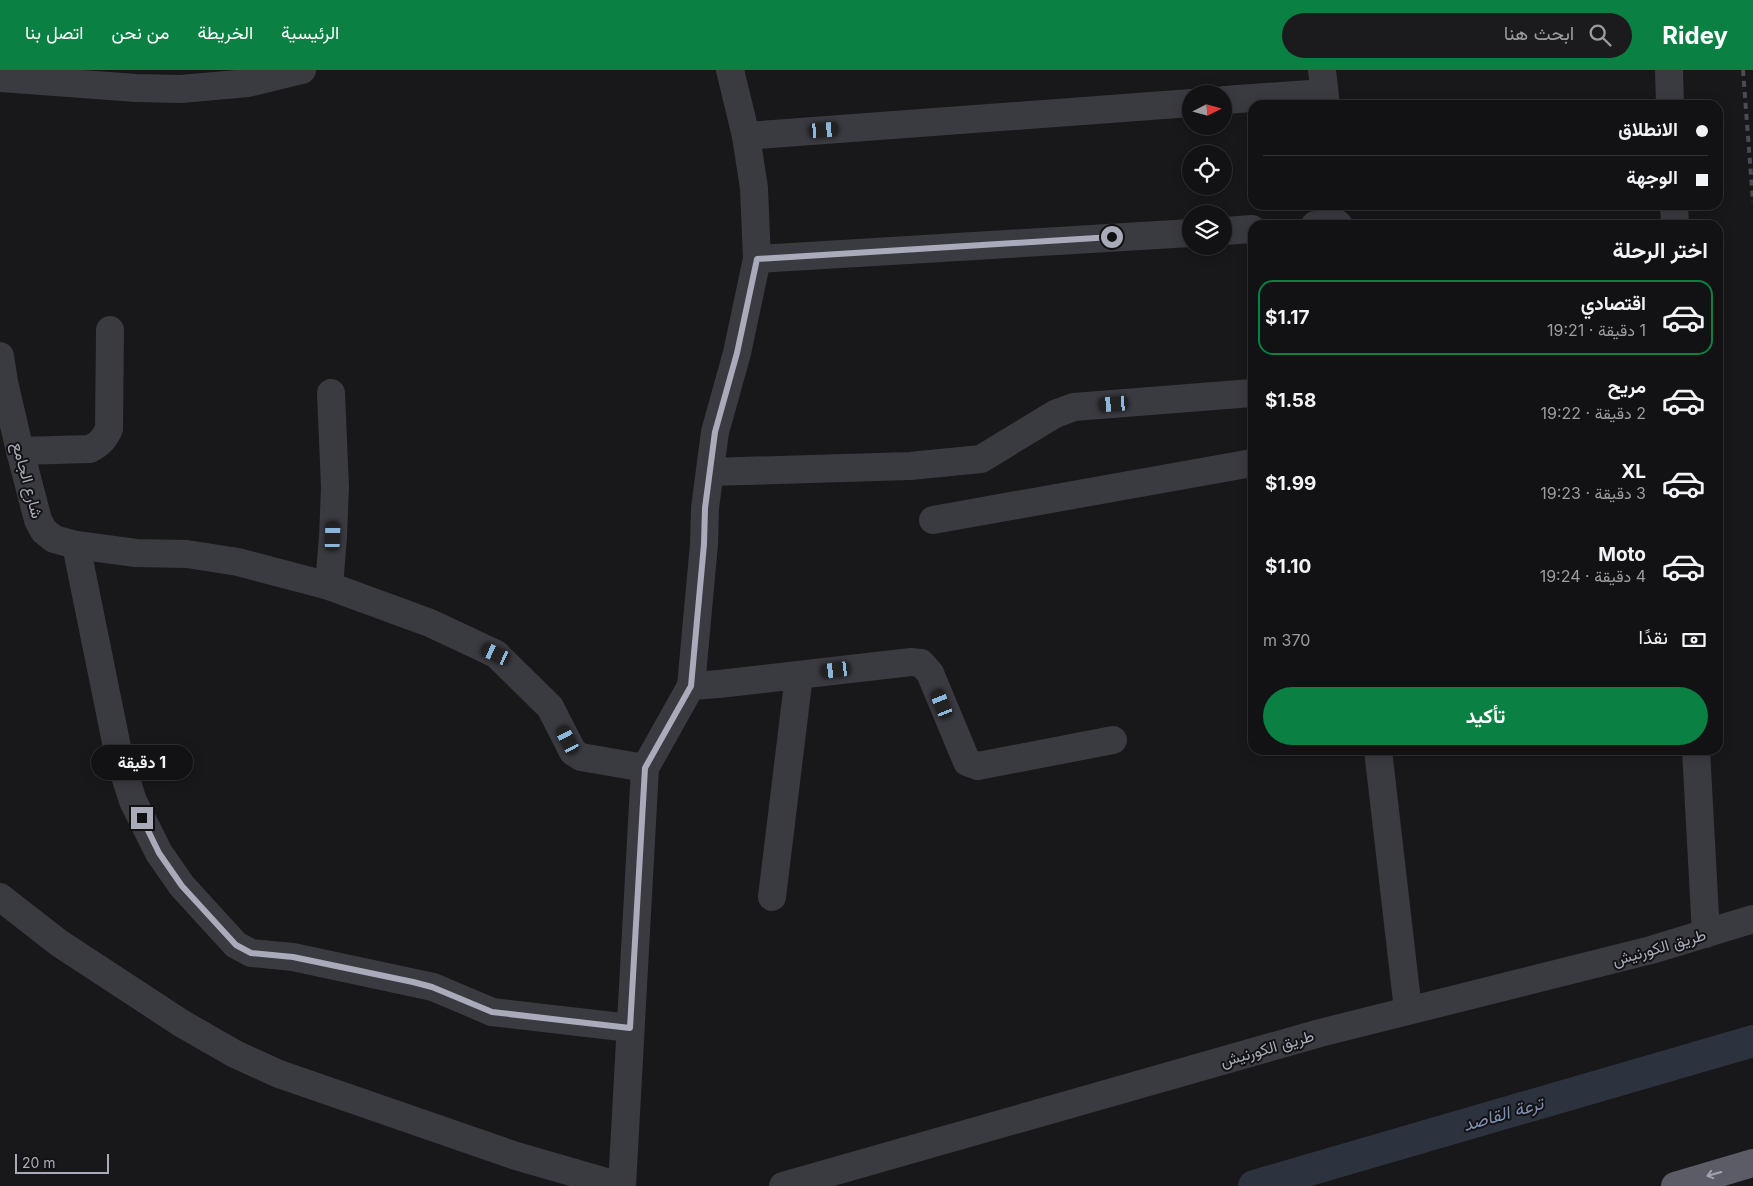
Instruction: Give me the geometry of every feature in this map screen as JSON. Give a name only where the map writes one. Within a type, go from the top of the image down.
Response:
[{"type":"highway","points":[[1675,1186],[1753,1163]]},
{"type":"street","points":[[0,78],[136,88],[181,89],[248,83],[302,70]]},
{"type":"street","points":[[0,897],[59,943],[181,1023],[235,1054],[280,1074],[516,1156],[621,1186],[645,768],[691,686],[704,544],[705,508],[715,432],[737,353],[757,259],[754,188],[746,136],[730,70]]},
{"type":"street","points":[[1669,70],[1670,100]]},
{"type":"street","points":[[1232,99],[1324,89]]},
{"type":"street","points":[[746,136],[1182,104]]},
{"type":"street","points":[[1232,230],[1248,229]]},
{"type":"street","points":[[757,259],[1182,233]]},
{"type":"street","points":[[20,451],[90,449],[104,438],[109,429],[110,330]]},
{"type":"street","name":"شارع الجامع","points":[[0,356],[20,451],[38,520],[44,531],[65,542]]},
{"type":"street","points":[[329,586],[335,486],[331,393]]},
{"type":"street","points":[[710,472],[910,466],[982,459],[1055,414],[1074,407],[1248,394]]},
{"type":"street","points":[[933,520],[1248,464]]},
{"type":"street","points":[[630,1028],[492,1012],[432,987],[293,957],[251,953],[236,945],[182,886],[159,853],[133,801],[119,757],[65,542],[136,553],[187,554],[238,562],[329,586],[430,623],[496,654],[550,707],[573,752],[581,757],[645,768]]},
{"type":"street","points":[[691,686],[904,663],[921,663],[930,673],[967,762],[978,766],[1113,740]]},
{"type":"street","points":[[772,897],[799,675]]},
{"type":"street","points":[[1379,755],[1408,1010]]},
{"type":"street","points":[[1696,755],[1706,934]]},
{"type":"street","name":"طريق الكورنيش","points":[[783,1186],[1228,1058],[1408,1010],[1440,1004],[1651,950],[1753,919]]},
{"type":"waterway","name":"ترعة القاصد","points":[[1254,1186],[1753,1041]]},
{"type":"railway","points":[[1743,70],[1753,202]]},
{"type":"route","points":[[142,818],[159,853],[182,886],[236,945],[251,953],[293,957],[413,982],[432,987],[492,1012],[630,1028],[645,768],[691,686],[704,544],[705,508],[715,432],[737,353],[757,259],[1112,237]]}]
